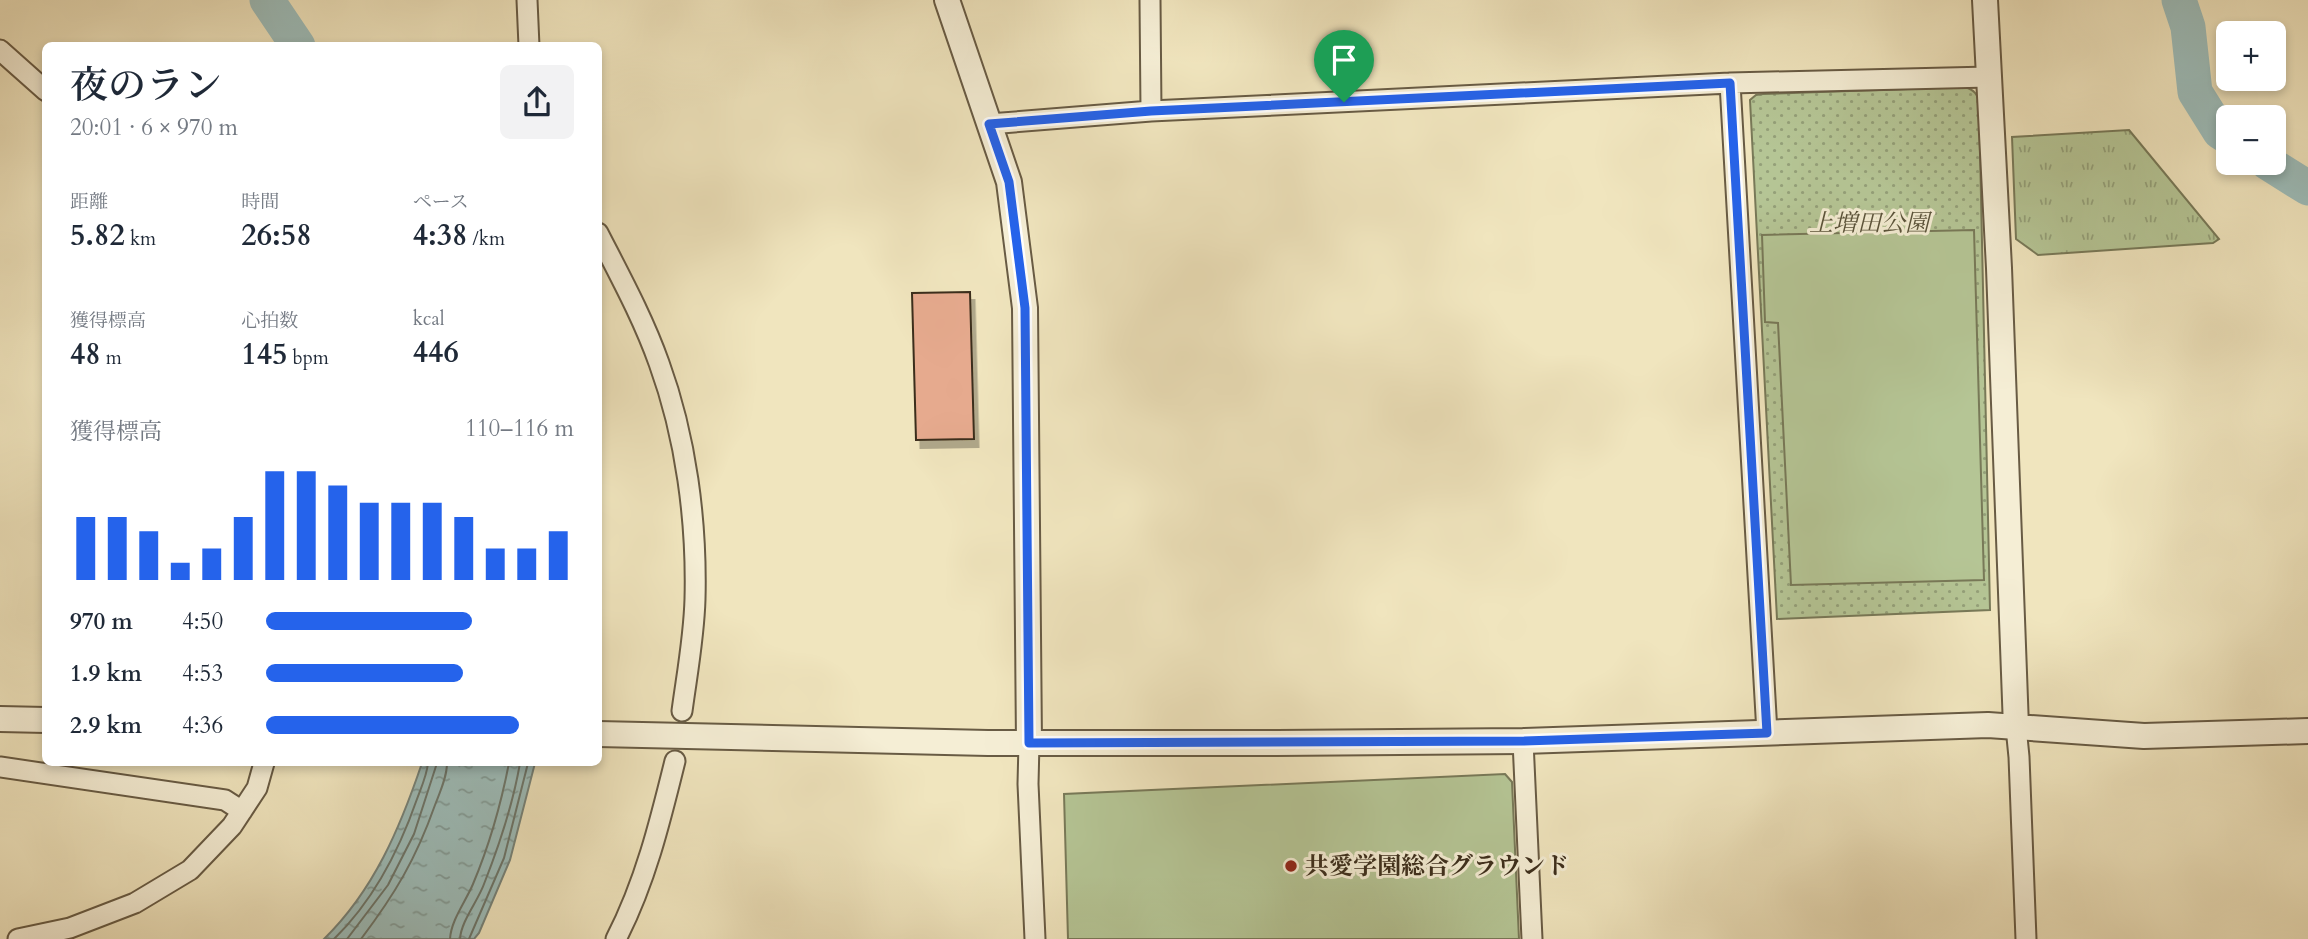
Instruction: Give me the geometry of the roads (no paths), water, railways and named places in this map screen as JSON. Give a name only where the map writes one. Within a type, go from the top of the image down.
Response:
[{"type":"street","points":[[527,0],[528,42]]},
{"type":"street","points":[[947,0],[1009,182],[1025,308],[1028,784],[1035,939]]},
{"type":"street","points":[[1150,0],[1151,111]]},
{"type":"street","points":[[1985,0],[1999,268],[2026,939]]},
{"type":"street","points":[[0,50],[42,87]]},
{"type":"street","points":[[989,124],[1151,111],[1730,83],[1989,77]]},
{"type":"street","points":[[1730,83],[1767,733]]},
{"type":"street","points":[[602,241],[659,362],[679,433],[689,498],[695,568],[693,636],[682,710]]},
{"type":"street","points":[[0,719],[42,720]]},
{"type":"street","points":[[602,734],[1029,743],[1524,741],[1988,725],[2144,736],[2308,731]]},
{"type":"street","points":[[1524,741],[1532,939]]},
{"type":"street","points":[[616,939],[640,884],[660,823],[675,761]]},
{"type":"street","points":[[18,939],[69,929],[135,903],[190,870],[232,826],[257,788],[263,766]]},
{"type":"street","points":[[0,767],[225,800],[242,811]]},
{"type":"water","points":[[421,766],[534,766],[510,860],[474,939],[324,939],[342,920],[371,879],[404,811]]},
{"type":"waterway","points":[[267,0],[295,42]]},
{"type":"waterway","points":[[2179,0],[2188,27],[2195,92],[2216,126]]},
{"type":"waterway","points":[[2286,174],[2308,188]]},
{"type":"place","name":"共愛学園総合グラウンド","points":[[1291,866]]},
{"type":"park label","name":"上増田公園","points":[[1869,223]]}]
